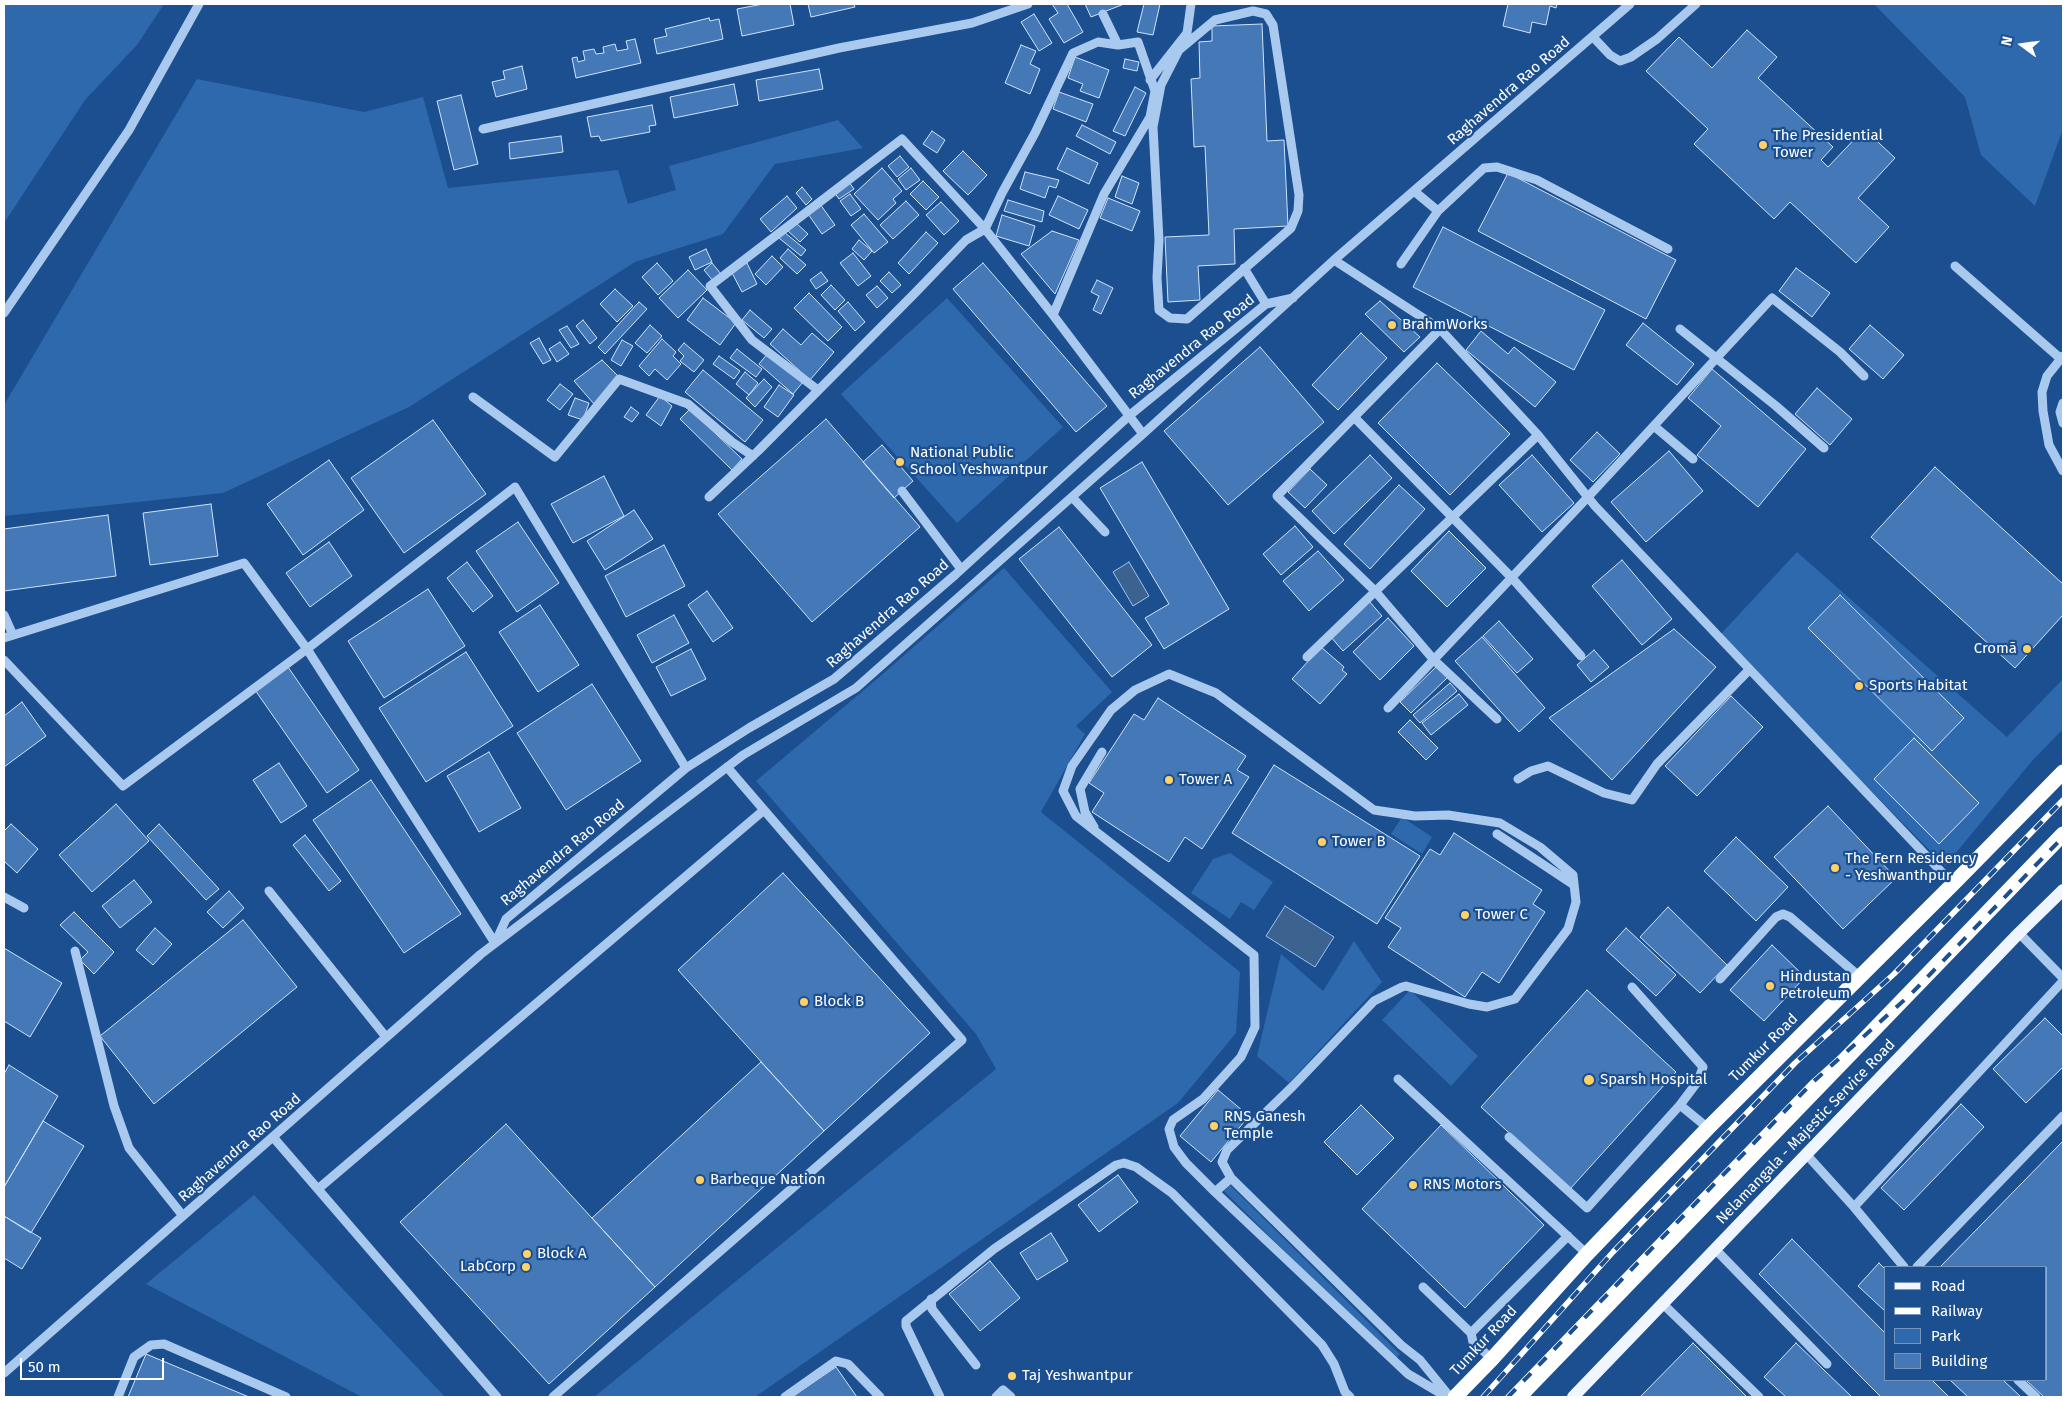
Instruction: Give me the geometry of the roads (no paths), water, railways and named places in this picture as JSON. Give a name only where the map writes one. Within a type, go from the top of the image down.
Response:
[{"type":"highway","name":"Tumkur Road","points":[[1455,1397],[1587,1254],[1708,1128],[2062,777]]},
{"type":"highway","points":[[1518,1397],[2063,834]]},
{"type":"main road","name":"Nelamangala - Majestic Service Road","points":[[1579,1395],[1806,1154],[2019,933],[2063,890]]},
{"type":"street","points":[[190,23],[191,4]]},
{"type":"street","points":[[4,313],[129,130],[199,4]]},
{"type":"street","points":[[483,129],[839,48],[972,23],[1028,4]]},
{"type":"street","points":[[1150,80],[1187,33],[1192,4]]},
{"type":"street","name":"Raghavendra Rao Road","points":[[4,1373],[495,943],[742,755],[856,688],[1072,497],[1334,260],[1630,4]]},
{"type":"street","points":[[1593,36],[1610,55],[1620,61],[1631,57],[1657,39],[1696,4]]},
{"type":"street","points":[[1253,10],[1266,14],[1273,25],[1299,195],[1298,211],[1291,228],[1244,268],[1187,319],[1170,318],[1159,310],[1157,278],[1159,240],[1153,127],[1161,85],[1179,50],[1215,20],[1253,10]]},
{"type":"street","points":[[1103,14],[1118,45]]},
{"type":"street","points":[[710,497],[966,240],[985,229],[1002,193],[1035,133],[1073,53],[1098,42],[1118,45],[1138,42],[1155,91],[1150,117],[1104,194],[1053,315]]},
{"type":"street","points":[[818,390],[752,340],[710,286],[776,233],[902,139],[985,229],[1130,415],[1142,434]]},
{"type":"street","points":[[1401,264],[1438,211],[1484,168],[1497,167],[1537,180],[1668,249]]},
{"type":"street","points":[[1414,191],[1438,211]]},
{"type":"street","points":[[1334,260],[1440,329],[1538,434],[1588,497],[1749,670],[1954,884]]},
{"type":"street","points":[[1955,266],[2062,358],[2047,376],[2042,392],[2049,445],[2063,471]]},
{"type":"street","points":[[1244,268],[1266,304]]},
{"type":"street","name":"Raghavendra Rao Road","points":[[495,943],[506,919],[686,768],[749,728],[834,679],[961,569],[1130,415],[1266,304],[1293,298]]},
{"type":"street","points":[[1388,708],[1588,497],[1772,298],[1840,352],[1864,376]]},
{"type":"street","points":[[1440,329],[1277,496],[1375,590],[1434,660],[1497,719]]},
{"type":"street","points":[[1680,329],[1717,357],[1824,448]]},
{"type":"street","points":[[473,397],[554,457],[619,379],[688,404],[732,442],[752,456]]},
{"type":"street","points":[[2063,403],[2060,412],[2063,423]]},
{"type":"street","points":[[1354,417],[1512,578],[1581,656]]},
{"type":"street","points":[[1654,426],[1693,459]]},
{"type":"street","points":[[1307,657],[1538,434]]},
{"type":"street","points":[[4,660],[123,786],[307,649],[515,487],[686,768]]},
{"type":"street","points":[[902,491],[961,569]]},
{"type":"street","points":[[1072,497],[1105,532]]},
{"type":"street","points":[[4,638],[244,563],[307,649],[495,943]]},
{"type":"street","points":[[4,615],[13,635]]},
{"type":"street","points":[[1518,779],[1531,771],[1548,766],[1604,793],[1632,800],[1656,764],[1749,670]]},
{"type":"street","points":[[1169,674],[1216,694],[1374,810],[1415,816],[1448,815],[1500,823],[1540,846],[1573,875],[1576,902],[1568,929],[1515,999],[1487,1007],[1469,1004],[1406,986],[1374,1001],[1293,1086],[1227,1150],[1222,1162],[1232,1178],[1401,1346],[1420,1360],[1449,1397],[1408,1374],[1216,1192],[1186,1163],[1174,1148],[1169,1129],[1173,1120],[1203,1099],[1241,1057],[1254,1027],[1254,955],[1076,816],[1063,791],[1072,766],[1111,710],[1135,690],[1169,674]]},
{"type":"street","points":[[1096,832],[1086,812],[1080,789],[1102,752]]},
{"type":"street","points":[[553,1397],[962,1040],[727,767]]},
{"type":"street","points":[[318,1189],[764,810]]},
{"type":"street","points":[[1497,834],[1574,885]]},
{"type":"street","points":[[269,892],[386,1037]]},
{"type":"street","points":[[4,896],[24,908]]},
{"type":"street","points":[[1720,978],[1776,917],[1783,914],[1790,917],[1860,977]]},
{"type":"street","points":[[1854,1207],[2063,980],[2019,933]]},
{"type":"street","points":[[75,951],[114,1106],[130,1148],[183,1216]]},
{"type":"street","points":[[1510,1137],[1587,1208],[1680,1105],[1698,1080],[1703,1068],[1632,987]]},
{"type":"street","points":[[1398,1079],[1587,1254]]},
{"type":"street","points":[[1680,1105],[1708,1128]]},
{"type":"street","points":[[1918,1266],[2063,1116]]},
{"type":"street","points":[[273,1137],[497,1397]]},
{"type":"street","points":[[1806,1154],[1854,1207],[1903,1266]]},
{"type":"street","points":[[940,1397],[906,1326],[906,1321],[994,1249],[1116,1164],[1136,1167],[1172,1193],[1322,1345],[1334,1364],[1345,1392],[1350,1397]]},
{"type":"street","points":[[1216,1192],[1232,1178]]},
{"type":"street","points":[[1471,1333],[1568,1236]]},
{"type":"street","points":[[1715,1249],[1827,1364]]},
{"type":"street","points":[[1423,1287],[1471,1333],[1473,1342],[1492,1359]]},
{"type":"street","points":[[931,1299],[932,1309],[976,1365]]},
{"type":"street","points":[[1663,1304],[1759,1397]]},
{"type":"street","points":[[118,1397],[134,1356],[151,1345],[164,1344],[286,1397]]},
{"type":"street","points":[[785,1397],[836,1361],[848,1364],[880,1397]]},
{"type":"street","points":[[2019,1381],[2036,1397]]},
{"type":"street","points":[[996,1397],[1003,1390],[1011,1397]]},
{"type":"railway","points":[[1483,1397],[1613,1252],[1795,1063],[1894,974],[2063,800]]},
{"type":"railway","points":[[1508,1397],[1813,1082],[1911,994],[2063,837]]},
{"type":"place","name":"The Presidential Tower","points":[[1763,145]]},
{"type":"place","name":"BrahmWorks","points":[[1392,325]]},
{"type":"place","name":"National Public School Yeshwantpur","points":[[900,462]]},
{"type":"place","name":"Cromā","points":[[2027,649]]},
{"type":"place","name":"Sports Habitat","points":[[1859,686]]},
{"type":"place","name":"Tower A","points":[[1169,780]]},
{"type":"place","name":"Tower B","points":[[1322,842]]},
{"type":"place","name":"The Fern Residency - Yeshwanthpur","points":[[1835,868]]},
{"type":"place","name":"Tower C","points":[[1465,915]]},
{"type":"place","name":"Hindustan Petroleum","points":[[1770,986]]},
{"type":"place","name":"Block B","points":[[804,1002]]},
{"type":"place","name":"Sparsh Hospital","points":[[1589,1080]]},
{"type":"place","name":"RNS Ganesh Temple","points":[[1214,1126]]},
{"type":"place","name":"Barbeque Nation","points":[[700,1180]]},
{"type":"place","name":"RNS Motors","points":[[1413,1185]]},
{"type":"place","name":"Block A","points":[[527,1254]]},
{"type":"place","name":"LabCorp","points":[[526,1267]]},
{"type":"place","name":"Taj Yeshwantpur","points":[[1012,1376]]}]
